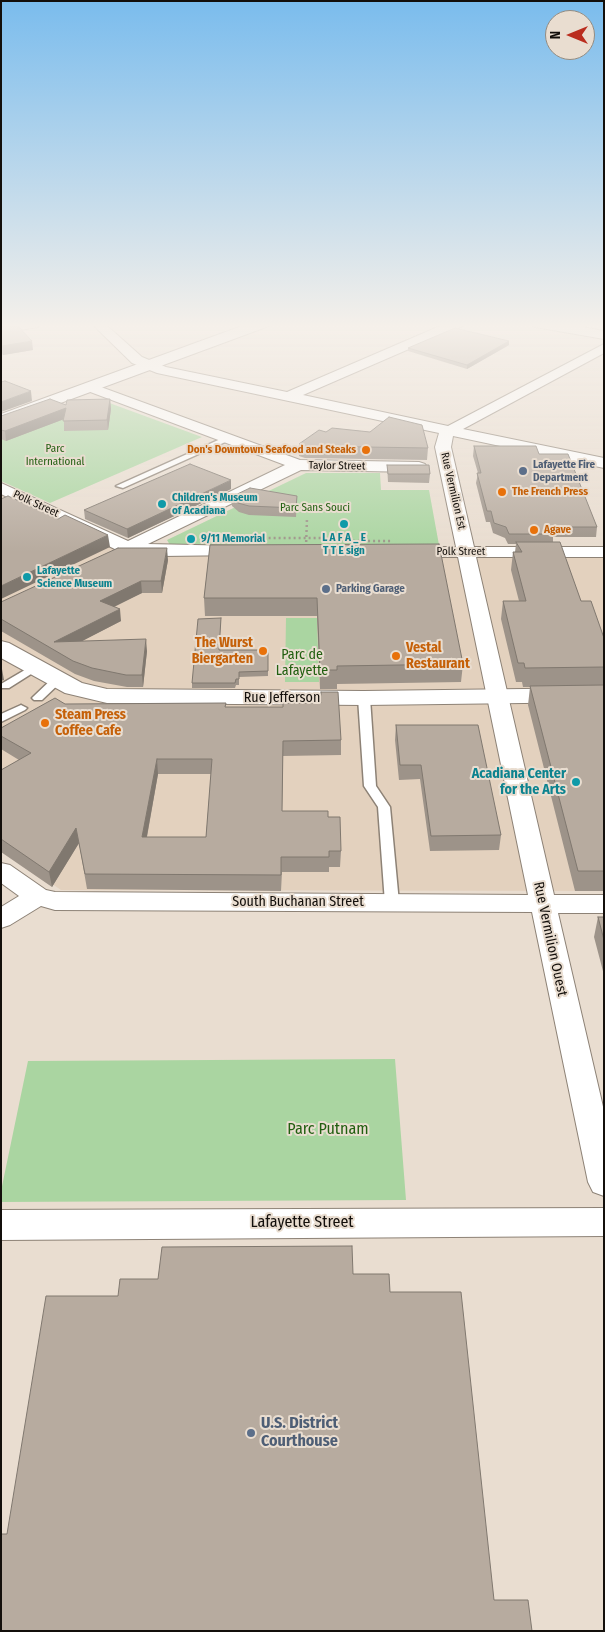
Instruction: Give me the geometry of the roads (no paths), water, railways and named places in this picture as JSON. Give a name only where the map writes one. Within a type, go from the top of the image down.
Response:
[{"type":"street","points":[[1,420],[57,399]]},
{"type":"street","name":"Taylor Street","points":[[122,399],[298,465],[448,467]]},
{"type":"street","points":[[305,399],[604,463]]},
{"type":"street","points":[[450,430],[508,399]]},
{"type":"street","name":"Rue Vermilion Est","points":[[450,430],[443,440],[498,695]]},
{"type":"street","points":[[111,555],[298,465]]},
{"type":"street","name":"Polk Street","points":[[1,488],[128,547],[160,551],[255,546]]},
{"type":"street","name":"Polk Street","points":[[392,547],[467,552],[604,552]]},
{"type":"street","name":"Rue Jefferson","points":[[1,648],[74,688],[107,696],[364,698],[604,695]]},
{"type":"street","name":"Rue Vermilion Ouest","points":[[498,695],[604,1182]]},
{"type":"street","name":"South Buchanan Street","points":[[1,871],[37,896],[55,901],[604,904]]},
{"type":"street","points":[[1,919],[37,896]]},
{"type":"street","name":"Lafayette Street","points":[[1,1225],[604,1222]]},
{"type":"lane","points":[[120,486],[228,439]]},
{"type":"lane","points":[[5,686],[35,667]]},
{"type":"lane","points":[[38,698],[58,679]]},
{"type":"lane","points":[[364,698],[370,786],[384,807],[392,903]]},
{"type":"lane","points":[[1,719],[21,708]]},
{"type":"place","name":"Don's Downtown Seafood and Steaks","points":[[366,450]]},
{"type":"place","name":"Lafayette Fire Department","points":[[523,471]]},
{"type":"place","name":"The French Press","points":[[502,492]]},
{"type":"place","name":"Children's Museum of Acadiana","points":[[162,504]]},
{"type":"place","name":"L A F A _ E T T E sign","points":[[344,524]]},
{"type":"place","name":"Agave","points":[[534,530]]},
{"type":"place","name":"9/11 Memorial","points":[[191,539]]},
{"type":"place","name":"Lafayette Science Museum","points":[[27,577]]},
{"type":"place","name":"Parking Garage","points":[[326,589]]},
{"type":"place","name":"The Wurst Biergarten","points":[[263,651]]},
{"type":"place","name":"Vestal Restaurant","points":[[396,656]]},
{"type":"place","name":"Steam Press Coffee Cafe","points":[[45,723]]},
{"type":"place","name":"Acadiana Center for the Arts","points":[[576,782]]},
{"type":"place","name":"U.S. District Courthouse","points":[[251,1433]]},
{"type":"park label","name":"Parc International","points":[[55,455]]},
{"type":"park label","name":"Parc Sans Souci","points":[[315,508]]},
{"type":"park label","name":"Parc de Lafayette","points":[[302,664]]},
{"type":"park label","name":"Parc Putnam","points":[[328,1130]]}]
